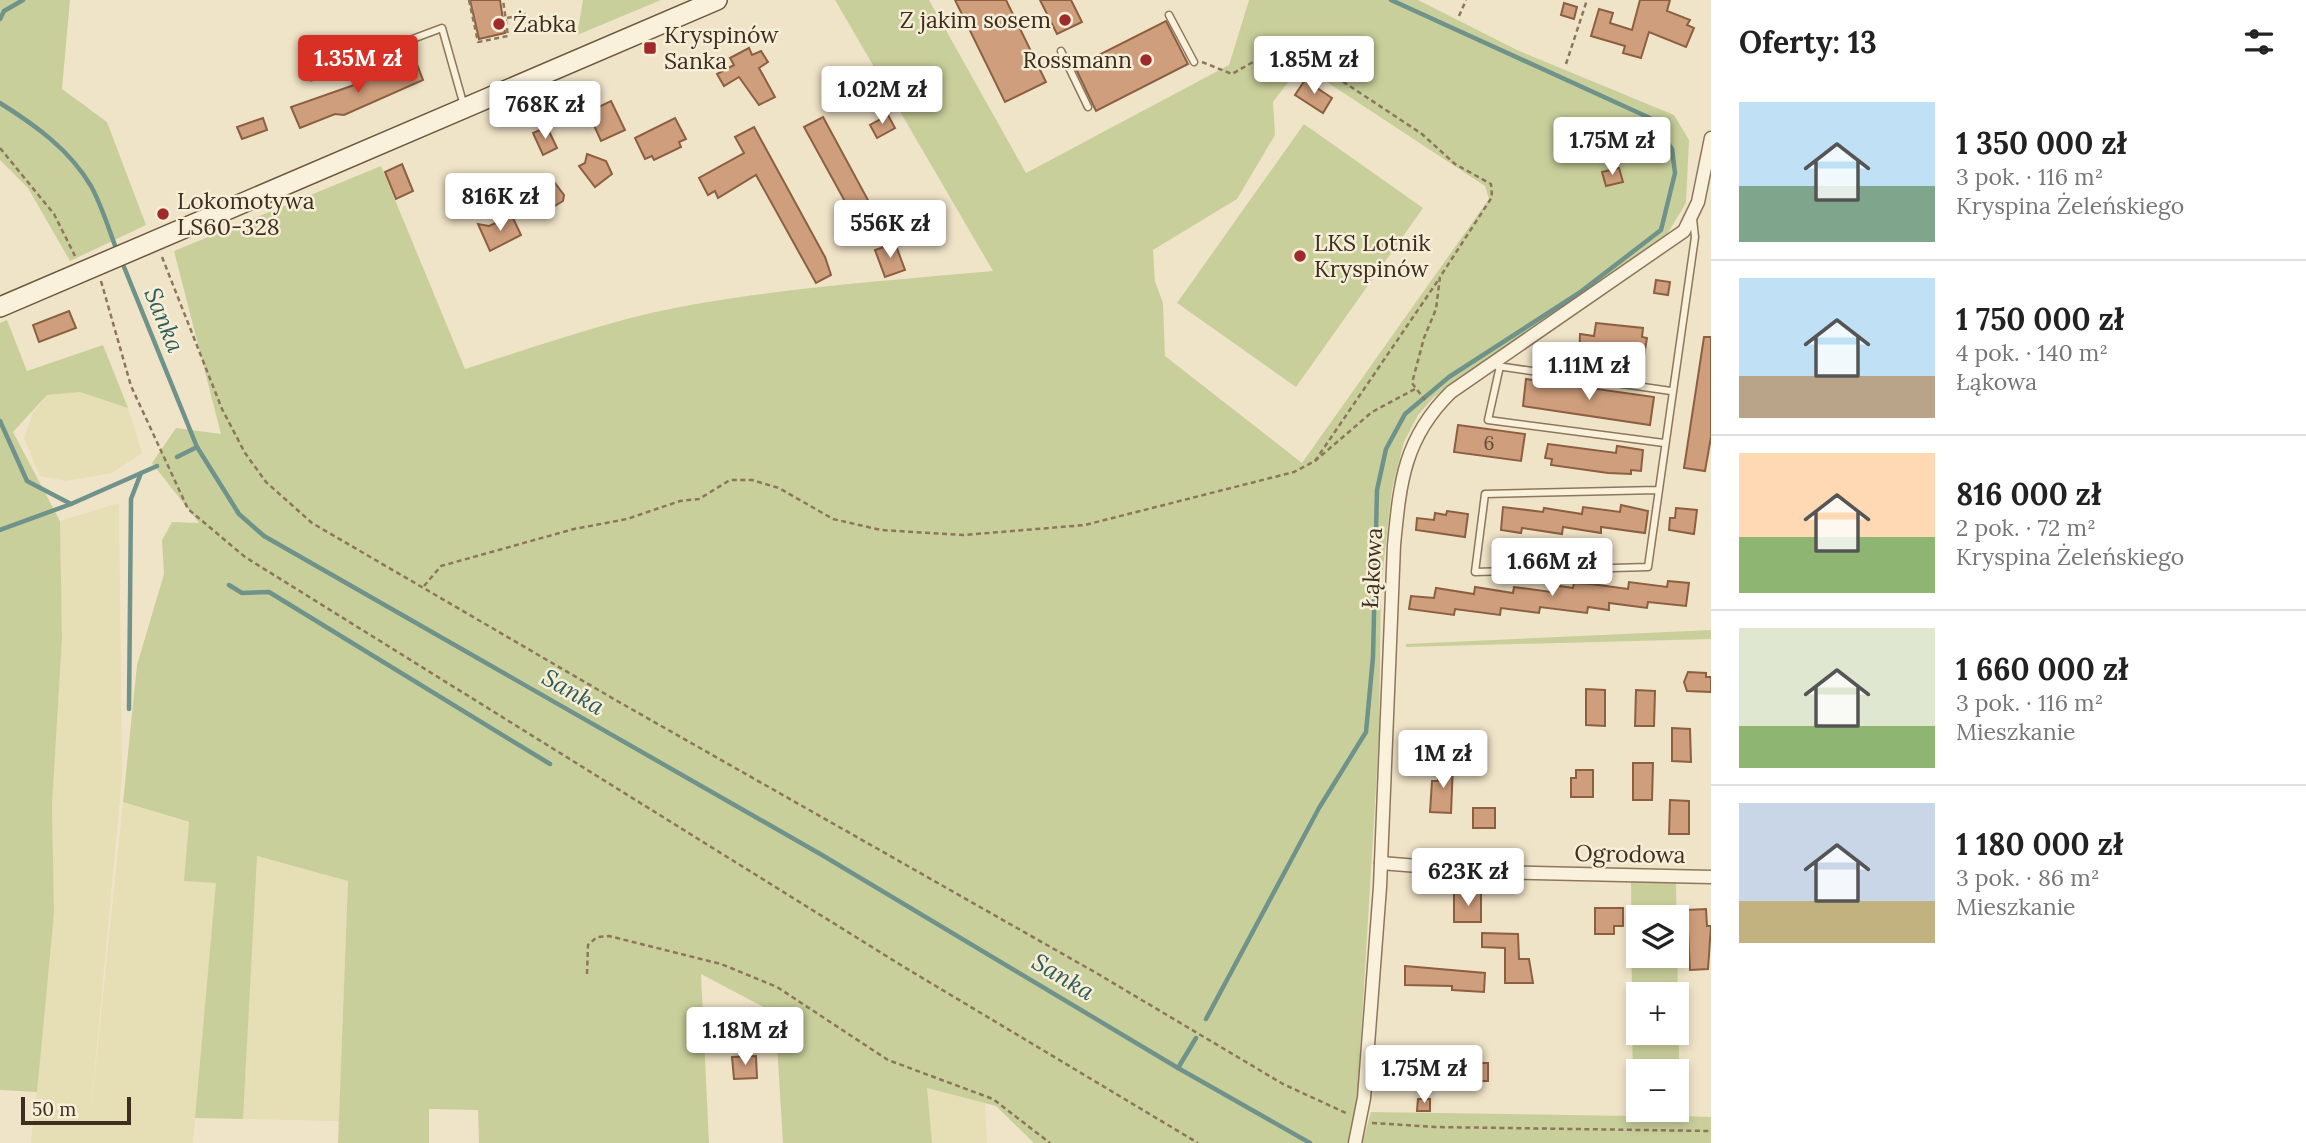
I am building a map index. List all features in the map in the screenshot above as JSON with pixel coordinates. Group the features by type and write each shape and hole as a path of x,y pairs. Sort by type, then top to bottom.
{"main road":[{"path":"0,307 94,272 150,243 717,0"}],"street":[{"path":"1693,219 1711,138"},
{"name":"Łąkowa","path":"1355,1143 1361,1119 1381,863 1391,608 1399,490 1417,432 1430,412 1672,242 1693,219"},
{"name":"Ogrodowa","path":"1381,863 1491,872 1711,877"}],"lane":[{"path":"1169,15 1194,62"},
{"path":"312,77 442,28 465,108"},
{"path":"1061,51 1088,107"},
{"path":"1658,489 1485,494 1475,572 1648,567 1695,237 1693,219"},
{"path":"1664,443 1488,420 1494,365 1671,391"}],"path":[{"path":"469,0 478,42 508,36 503,0"},
{"path":"1459,16 1466,0"},
{"path":"1566,64 1587,0"},
{"path":"504,19 526,14"},
{"path":"1194,62 1206,62 1232,74 1260,58 1297,59 1330,72 1422,134 1455,164 1491,184 1492,197 1315,461"},
{"path":"0,148 54,214 94,272 131,386 188,509 245,557 904,967 1198,1143"},
{"path":"150,243 222,409 245,453 267,482 312,523 619,702 1098,974 1283,1084 1361,1119 1391,1125 1711,1130"},
{"path":"1427,402 1412,383 1436,309 1440,277"},
{"path":"424,586 441,566 574,529 627,519 680,501 699,499 730,480 751,480 779,488 833,519 881,530 964,535 1085,525 1294,472 1315,461 1372,412 1415,389"},
{"path":"587,974 588,946 597,937 609,936 722,964 776,987 888,1060 993,1099 1050,1143"}],"shaded area":[{"path":"80,392 128,408 142,453 112,473 66,481 40,476 24,438 33,413 47,395"},
{"path":"119,503 122,777 89,1130 123,802 189,823 184,881 217,882 193,1143 31,1143 54,914 52,805 62,639 60,521"},
{"path":"256,856 348,881 339,1121 243,1119"},
{"path":"926,1088 985,1103 987,1143 932,1143"}],"green space":[{"path":"0,0 70,0 62,89 107,122 146,225 70,261 28,188 0,160"},
{"path":"583,0 661,0 577,35"},
{"path":"835,0 929,0 1026,173 1229,65 1249,0 1418,0 1517,50 1674,115 1689,140 1686,203 1666,236 1434,397 1418,415 1404,442 1392,489 1381,587 1379,737 1357,1104 1349,1143 1034,1143 996,1106 927,1088 932,1143 783,1143 775,1013 701,974 709,1143 479,1143 478,1110 429,1109 429,1143 338,1143 348,881 257,856 243,1119 195,1118 216,883 184,881 189,822 123,802 137,665 164,574 162,540 172,522 199,523 152,463 176,428 221,434 174,251 381,166 465,369 609,324 696,304 807,288 993,271","holes":["1301,65 1485,186 1489,199 1302,463 1165,356 1163,303 1155,281 1153,250 1237,199 1275,135 1273,102"]},
{"name":"LKS Lotnik Kryspinów","path":"1304,124 1423,208 1296,387 1177,303"},
{"path":"7,320 27,371 103,345 128,408 80,392 47,395 13,432 60,521 62,639 52,805 54,914 37,1092 0,1090 0,323"},
{"path":"1711,630 1711,639 1406,647 1406,644"},
{"path":"1631,880 1676,880 1676,905 1631,905"},
{"path":"1632,968 1677,968 1678,982 1632,982"},
{"path":"1632,1045 1679,1045 1679,1059 1633,1059"},
{"path":"1371,1112 1626,1116 1626,1122 1689,1122 1689,1116 1711,1117 1711,1143 1362,1143"}],"building":[{"path":"470,0 500,0 505,33 479,39"},
{"path":"955,0 1006,0 1046,82 1005,102"},
{"path":"1040,0 1071,0 1082,22 1057,34"},
{"path":"1640,0 1670,0 1667,11 1690,20 1687,25 1694,28 1686,47 1649,32 1641,58 1623,53 1625,46 1591,36 1599,9 1613,13 1610,23 1632,30"},
{"path":"1564,3 1577,7 1574,19 1561,15"},
{"path":"1166,21 1188,64 1096,111 1075,67"},
{"path":"749,48 752,55 761,51 768,62 759,68 775,97 759,105 739,77 724,86 717,74 734,65 730,58"},
{"path":"415,59 423,80 344,115 335,114 300,128 291,107 357,84"},
{"path":"1305,80 1332,98 1323,113 1295,95"},
{"path":"611,101 625,130 601,141 588,112"},
{"path":"888,115 895,128 877,138 870,125"},
{"path":"823,117 882,226 864,236 804,127"},
{"path":"263,118 267,130 242,139 237,127"},
{"path":"675,118 686,139 679,142 681,147 654,160 652,156 645,159 635,138"},
{"path":"547,127 557,148 543,155 533,133"},
{"path":"754,127 825,257 831,275 816,283 756,175 718,198 715,191 708,195 699,178 744,153 735,137"},
{"path":"587,154 606,161 612,174 595,187 579,166 585,163"},
{"path":"402,164 413,191 396,199 385,172"},
{"path":"1619,168 1623,182 1606,186 1602,172"},
{"path":"552,179 564,195 563,201 540,215 526,191"},
{"path":"512,216 521,235 490,251 478,224 489,226"},
{"path":"895,243 905,270 885,277 875,250"},
{"path":"1656,280 1670,282 1668,295 1654,293"},
{"path":"69,311 76,328 39,342 33,325"},
{"path":"1596,323 1643,328 1642,337 1647,338 1644,356 1607,351 1605,367 1579,364 1580,334 1594,336"},
{"path":"1704,337 1711,337 1711,437 1705,471 1684,468"},
{"path":"1526,379 1654,397 1650,425 1523,406"},
{"path":"1458,425 1525,434 1521,461 1454,452"},
{"path":"1548,444 1616,453 1617,446 1643,450 1641,471 1631,470 1631,474 1608,473 1551,465 1552,459 1545,458"},
{"path":"1621,505 1648,511 1645,533 1601,527 1601,533 1563,527 1562,534 1522,528 1521,533 1501,530 1503,507 1543,512 1544,508 1582,514 1583,507 1620,512"},
{"path":"1676,508 1697,510 1694,534 1669,530 1670,518 1675,518"},
{"path":"1447,511 1468,514 1465,537 1416,530 1417,518 1434,520 1435,513 1446,515"},
{"path":"1668,581 1689,583 1686,606 1648,602 1647,608 1609,603 1609,610 1588,607 1587,613 1540,607 1539,613 1501,608 1500,615 1455,609 1454,615 1409,609 1411,596 1434,598 1436,588 1474,594 1475,587 1513,593 1514,587 1551,592 1552,585 1573,588 1574,583 1628,589 1629,582 1667,587"},
{"path":"1688,672 1706,673 1706,677 1711,677 1711,692 1687,691 1684,682"},
{"path":"1586,689 1605,690 1605,726 1586,725"},
{"path":"1636,690 1655,691 1654,726 1635,726"},
{"path":"1672,728 1690,729 1691,762 1672,761"},
{"path":"1439,763 1453,764 1451,813 1430,812 1432,781 1438,781"},
{"path":"1633,763 1653,763 1652,800 1633,800"},
{"path":"1576,770 1593,770 1593,797 1571,797 1571,778 1576,778"},
{"path":"1670,800 1689,801 1689,834 1669,834"},
{"path":"1473,808 1495,808 1495,828 1473,828"},
{"path":"1454,893 1481,893 1481,922 1454,922"},
{"path":"1595,908 1623,908 1623,926 1614,926 1614,934 1595,934"},
{"path":"1706,909 1707,926 1711,926 1708,969 1690,970 1689,910"},
{"path":"1482,933 1518,934 1519,959 1529,959 1533,983 1505,983 1505,948 1482,947"},
{"path":"1405,966 1485,973 1484,992 1452,990 1452,986 1405,985"},
{"path":"756,1056 757,1078 734,1079 732,1057"},
{"path":"1474,1063 1488,1063 1488,1081 1474,1081"},
{"path":"1418,1099 1430,1099 1430,1111 1417,1111"}],"waterway":[{"path":"0,19 4,11 23,0"},
{"path":"1206,1019 1319,808 1366,732 1373,657 1377,490 1386,449 1405,414 1449,377 1579,293 1661,230 1675,173 1672,149 1650,118 1391,0"},
{"name":"Sanka","path":"0,103 62,149 82,173 99,202 117,251"},
{"name":"Sanka","path":"122,262 197,447 239,514 264,536 822,855 1178,1068 1310,1143"},
{"path":"0,421 27,481 71,504 157,466"},
{"path":"177,457 197,447"},
{"path":"129,709 131,499 141,473"},
{"path":"0,530 71,504"},
{"path":"229,585 242,593 269,592 550,764"},
{"path":"1178,1068 1196,1038"}],"place":[{"name":"Z jakim sosem","path":"1065,20"},
{"name":"Żabka","path":"499,24"},
{"name":"Kryspinów Sanka","path":"650,48"},
{"name":"Rossmann","path":"1146,60"},
{"name":"Lokomotywa LS60-328","path":"163,214"},
{"name":"LKS Lotnik Kryspinów","path":"1300,256"}]}
